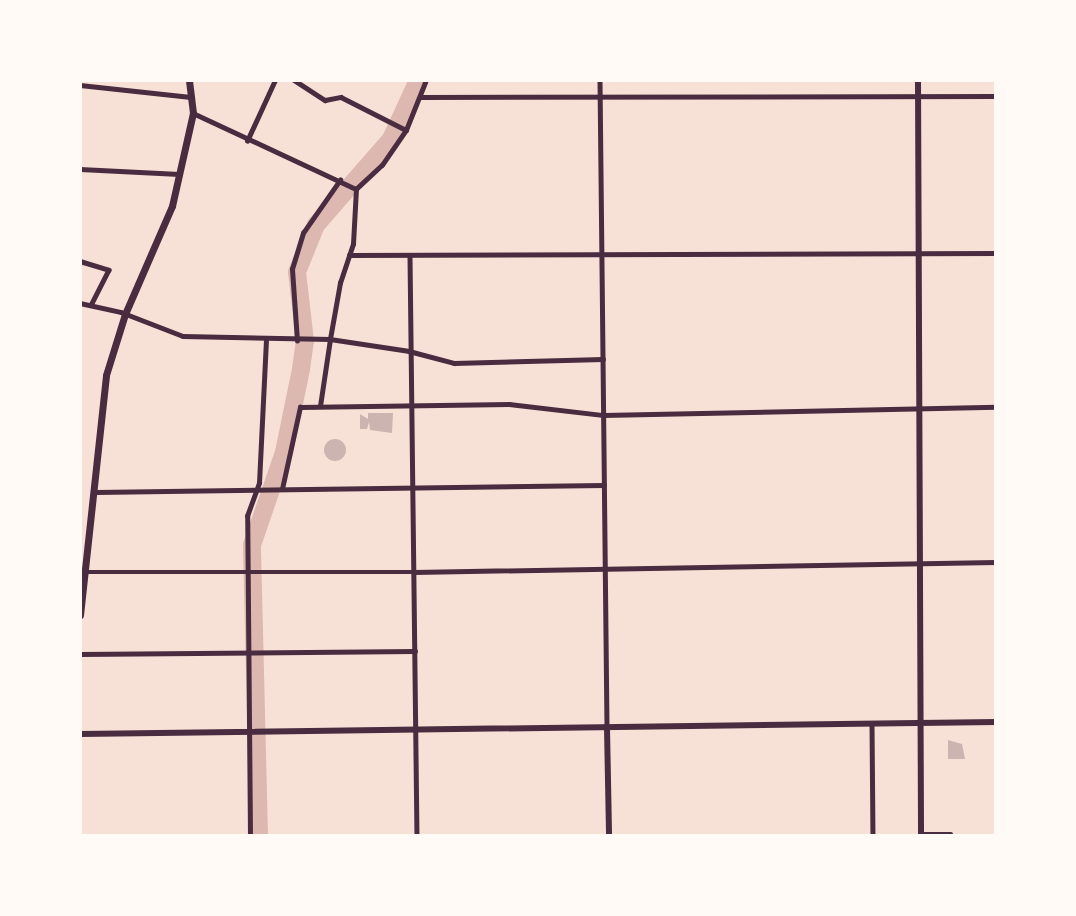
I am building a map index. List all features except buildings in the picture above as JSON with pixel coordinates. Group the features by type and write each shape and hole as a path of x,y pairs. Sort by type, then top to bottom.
{"main road":[{"path":"80,615 96,492 106,374 125,314 172,206 193,113 189,80"}],"street":[{"path":"247,141 275,80"},
{"path":"294,80 325,100 341,97 406,130"},
{"path":"320,406 330,339 349,256 356,189 382,165 406,130 426,80"},
{"path":"600,80 609,835"},
{"path":"918,80 921,835 951,834"},
{"path":"80,85 191,97"},
{"path":"421,97 996,96"},
{"path":"193,113 247,141 356,189"},
{"path":"80,169 179,174"},
{"path":"298,341 292,269 303,233 340,180"},
{"path":"349,256 996,253"},
{"path":"410,256 417,835"},
{"path":"80,261 109,270 91,305"},
{"path":"80,303 125,314 183,336 266,341 330,339 411,351 454,363 603,359"},
{"path":"250,835 247,516 256,491 266,341"},
{"path":"282,489 300,407 509,404 603,415 996,407"},
{"path":"96,492 604,485"},
{"path":"86,572 246,574 996,562"},
{"path":"80,654 415,651"},
{"path":"80,734 996,722"},
{"path":"872,724 873,835"}],"waterway":[{"path":"259,836 252,545 284,452 301,369 305,341 297,272 316,225 391,139 418,80"}]}
